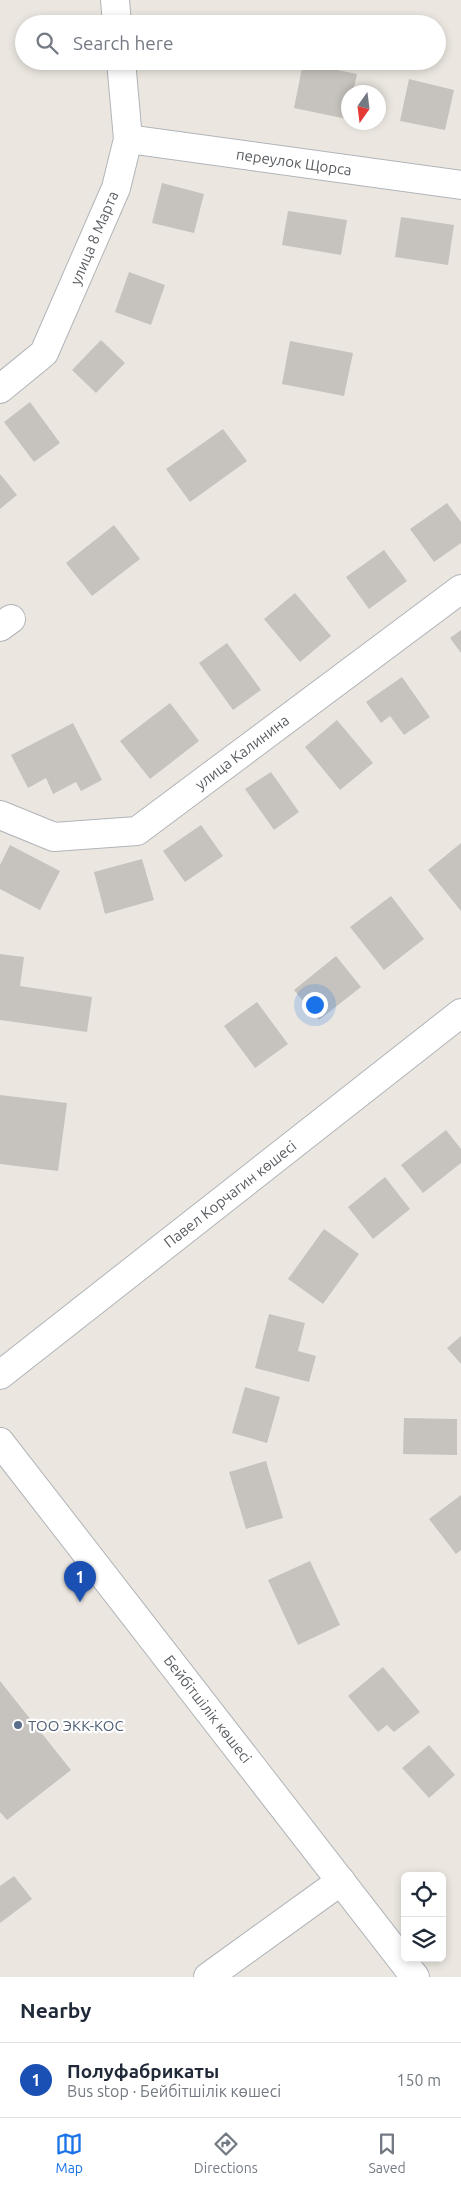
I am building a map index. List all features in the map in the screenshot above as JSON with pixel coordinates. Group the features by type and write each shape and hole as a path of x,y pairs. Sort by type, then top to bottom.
{"street":[{"path":"115,0 116,15"},
{"name":"улица 8 Марта","path":"0,388 44,353 116,188 128,139 122,70"},
{"name":"переулок Щорса","path":"128,139 461,185"},
{"name":"улица Калинина","path":"0,815 54,837 137,831 461,589"},
{"name":"Павел Корчагин көшесі","path":"0,1375 461,1013"},
{"name":"Бейбітшілік көшесі","path":"0,1442 415,1977"},
{"path":"208,1977 341,1881"}],"building":[{"path":"302,70 337,70 357,74 355,85 341,85 341,118 294,108"},
{"path":"409,79 454,90 445,130 400,121"},
{"path":"162,183 204,194 194,233 152,223"},
{"path":"288,211 347,220 341,255 282,245"},
{"path":"401,217 454,225 448,265 395,257"},
{"path":"129,272 165,285 151,325 115,312"},
{"path":"101,340 125,363 96,393 72,370"},
{"path":"290,341 353,353 344,396 282,384"},
{"path":"30,402 60,443 34,462 4,422"},
{"path":"223,429 247,461 190,502 166,469"},
{"path":"0,474 17,495 0,509"},
{"path":"447,503 461,522 461,543 434,562 410,529"},
{"path":"114,525 140,559 92,596 66,563"},
{"path":"384,550 407,581 369,609 346,577"},
{"path":"295,593 331,636 300,662 264,619"},
{"path":"461,630 461,653 450,638"},
{"path":"227,643 261,690 233,710 199,663"},
{"path":"402,677 430,717 404,735 390,716 381,723 366,702"},
{"path":"170,703 199,741 150,779 120,741"},
{"path":"337,720 373,763 340,790 305,747"},
{"path":"73,723 102,780 81,791 76,782 53,794 46,778 28,788 11,755"},
{"path":"271,772 299,812 274,830 245,789"},
{"path":"201,825 223,856 185,882 163,851"},
{"path":"461,843 461,911 428,870"},
{"path":"10,845 60,871 40,910 0,889 0,865"},
{"path":"142,859 154,900 105,914 94,872"},
{"path":"391,896 424,939 384,970 350,927"},
{"path":"0,954 24,957 20,986 92,997 87,1032 0,1020"},
{"path":"336,956 361,987 319,1020 294,990"},
{"path":"257,1002 288,1044 255,1068 224,1026"},
{"path":"0,1095 67,1103 58,1171 0,1164"},
{"path":"446,1130 461,1149 461,1163 423,1193 401,1165"},
{"path":"385,1177 410,1209 373,1239 348,1207"},
{"path":"324,1229 359,1254 323,1304 288,1279"},
{"path":"269,1314 305,1323 298,1351 316,1356 309,1382 255,1368"},
{"path":"461,1336 461,1364 447,1348"},
{"path":"245,1387 280,1397 267,1443 232,1433"},
{"path":"404,1418 457,1419 457,1455 403,1454"},
{"path":"266,1461 283,1518 246,1529 229,1472"},
{"path":"461,1495 461,1550 456,1554 429,1519"},
{"path":"310,1561 340,1625 298,1645 268,1580"},
{"path":"383,1667 420,1712 394,1732 387,1725 378,1732 348,1696"},
{"name":"ТОО ЭКК-КОС","path":"0,1681 71,1770 7,1820 0,1812"},
{"path":"429,1745 455,1775 429,1798 402,1768"},
{"path":"14,1876 32,1899 0,1923 0,1886"}],"place":[{"name":"Полуфабрикаты","path":"80,1602"},
{"name":"ТОО ЭКК-КОС","path":"18,1725"}]}
